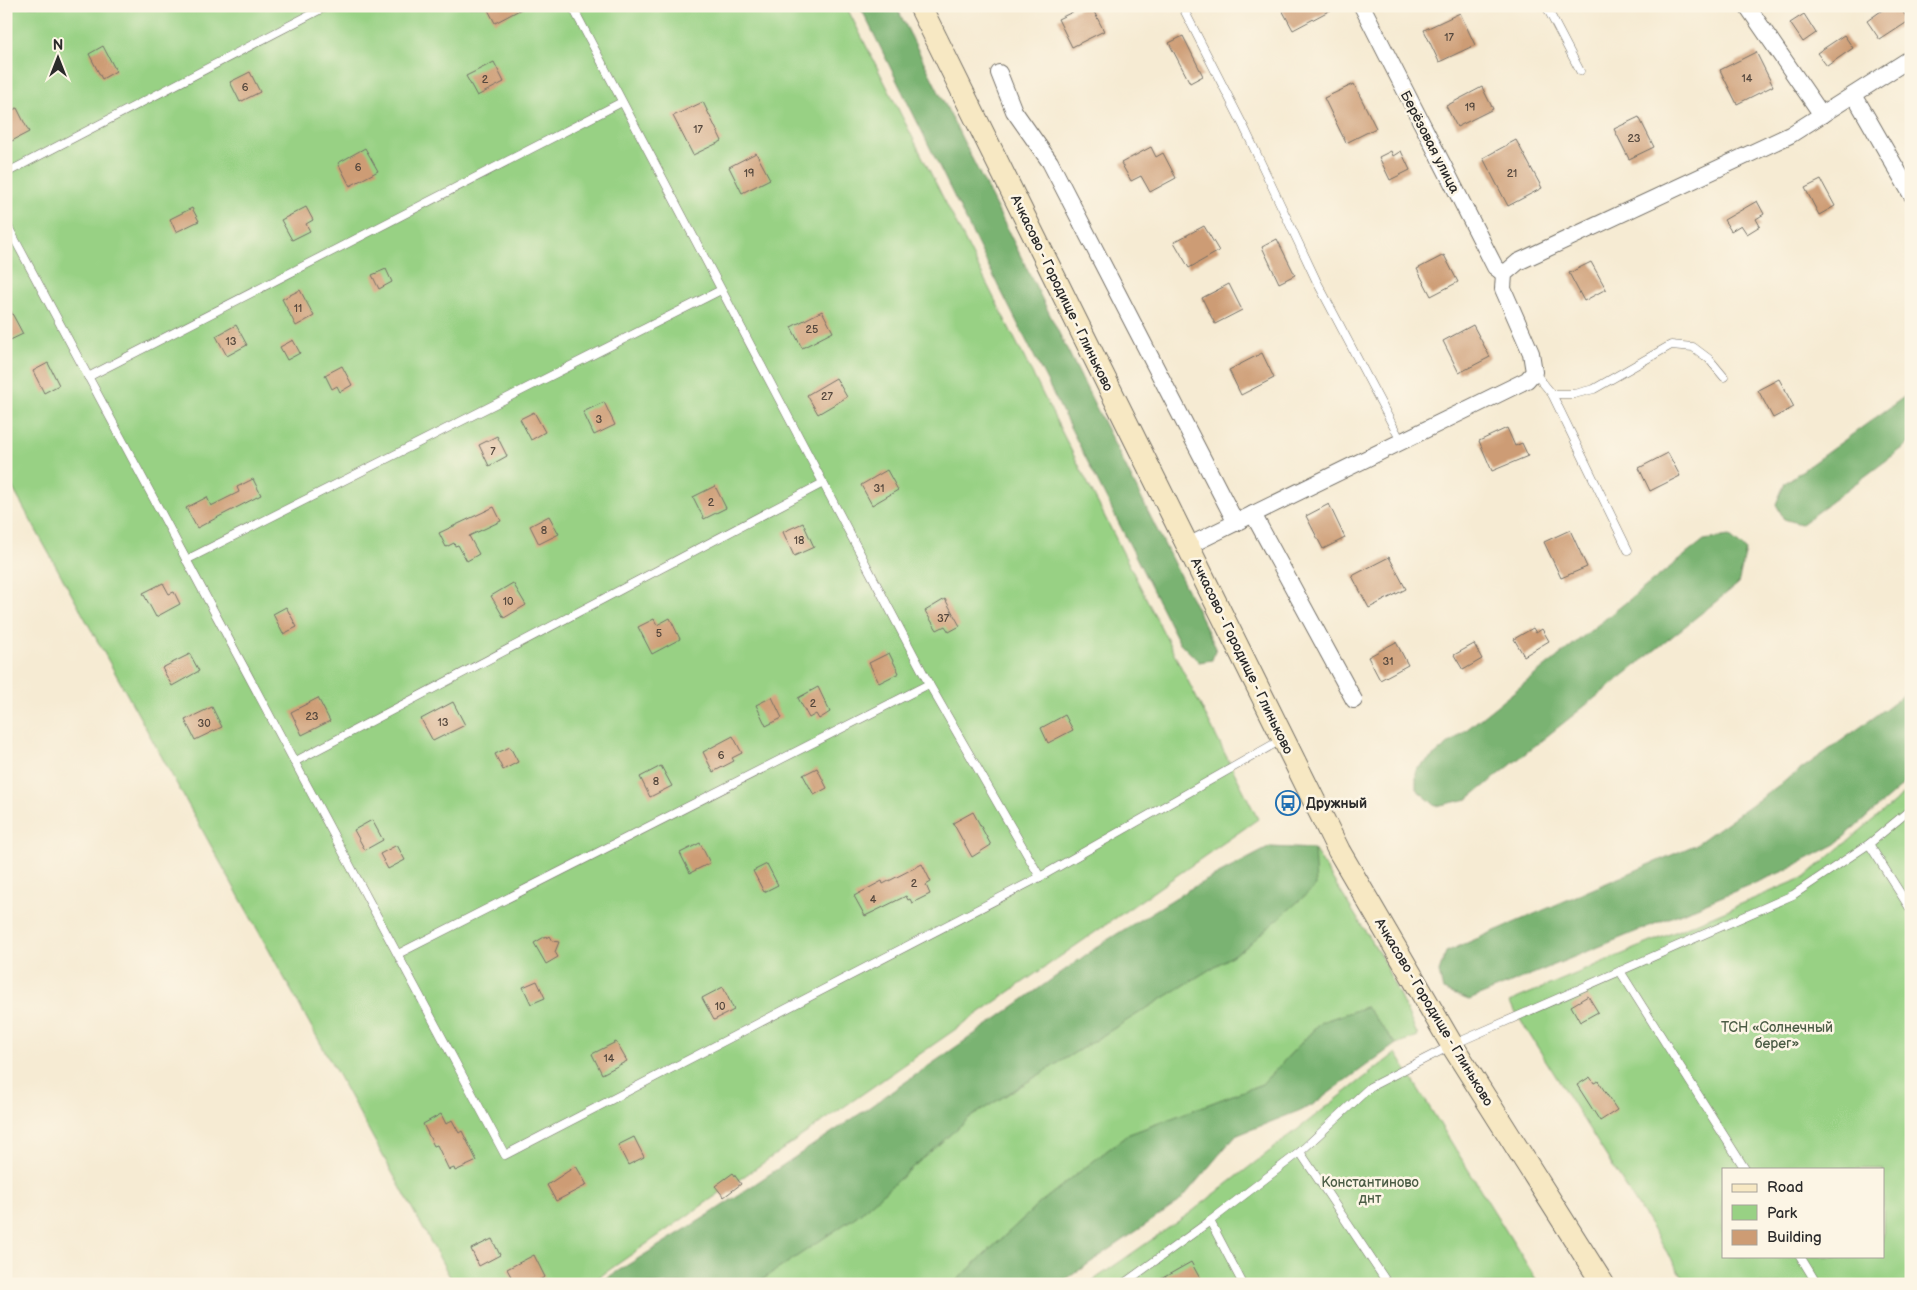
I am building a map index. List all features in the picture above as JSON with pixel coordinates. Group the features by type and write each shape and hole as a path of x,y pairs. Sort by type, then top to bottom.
{"street":[{"name":"Ачкасово - Городище - Глиньково","path":"920,6 1339,851 1452,1045 1602,1284"},
{"name":"Берёзовая улица","path":"1362,6 1495,268 1504,274"},
{"path":"1747,6 1822,115"},
{"path":"1188,546 1527,380 1534,372 1531,353 1503,288 1504,274 1518,262 1790,135 1911,58"},
{"path":"999,73 1014,111 1050,162 1236,523"},
{"path":"1854,95 1911,194"},
{"path":"1253,514 1354,700"}],"lane":[{"path":"6,173 327,6"},
{"path":"572,6 930,684 1040,877"},
{"path":"1182,6 1244,127 1316,280 1401,441"},
{"path":"1546,6 1580,71"},
{"path":"88,377 622,102"},
{"path":"6,224 505,1155 1040,877 1283,739"},
{"path":"186,560 721,290"},
{"path":"1552,394 1574,394 1594,389 1671,345 1694,347 1709,358 1724,377"},
{"path":"1534,372 1552,394 1628,550"},
{"path":"294,762 823,483"},
{"path":"398,954 930,684"},
{"path":"1123,1284 1210,1221 1300,1152 1370,1087 1452,1045 1792,895 1869,844 1911,809"},
{"path":"1869,844 1911,910"},
{"path":"1620,971 1744,1168"},
{"path":"1300,1152 1388,1284"},
{"path":"1210,1221 1243,1284"},
{"path":"1801,1258 1817,1284"}],"green space":[{"path":"6,6 846,6 1258,819 589,1284 454,1284 6,476"},
{"path":"860,6 896,6 1216,648 1212,660 1199,662 1179,642 989,267"},
{"path":"1911,392 1911,442 1801,524 1784,519 1776,504 1785,483"},
{"path":"1729,536 1746,550 1738,584 1468,799 1436,806 1416,789 1416,770 1704,540"},
{"path":"1911,689 1911,778 1836,844 1784,871 1469,1000 1443,990 1439,972 1446,952 1695,845"},
{"name":"ТСН «Солнечный берег»","path":"1911,788 1911,1284 1687,1284 1509,1002 1805,877"},
{"path":"1270,847 1314,849 1316,886 1246,947 969,1118 858,1215 756,1284 597,1284 710,1214 861,1113 1104,942 1188,890"},
{"path":"1314,849 1382,958 1418,1036 1396,1044 1366,1007 1321,1022 1262,1084 1127,1135 1041,1202 953,1284 756,1284 858,1215 969,1118 1246,947 1315,886"},
{"path":"1366,1007 1396,1044 1311,1106 1235,1136 1179,1202 1059,1284 953,1284 1041,1202 1127,1135 1262,1084 1321,1022"},
{"name":"Константиново днт","path":"1396,1053 1539,1284 1088,1284 1190,1213"}],"building":[{"path":"486,6 527,6 495,23"},
{"path":"1085,6 1091,6 1104,31 1072,47 1058,19"},
{"path":"1280,6 1338,6 1293,30"},
{"path":"1888,6 1899,6 1909,21 1880,40 1867,21"},
{"path":"1460,13 1475,45 1439,62 1424,30"},
{"path":"1804,14 1816,33 1803,42 1790,23"},
{"path":"1844,35 1853,48 1827,66 1817,53"},
{"path":"1183,36 1203,76 1190,83 1169,43"},
{"path":"103,46 116,71 102,79 89,54"},
{"path":"1756,52 1773,86 1737,104 1720,70"},
{"path":"494,62 504,82 477,96 466,76"},
{"path":"250,72 260,92 240,102 230,82"},
{"path":"1354,84 1376,128 1346,143 1324,98"},
{"path":"1482,87 1493,109 1457,127 1446,106"},
{"path":"703,102 722,141 693,155 673,116"},
{"path":"17,108 29,132 6,144 6,113"},
{"path":"1639,117 1654,147 1629,159 1614,129"},
{"path":"1516,140 1542,188 1508,206 1483,158"},
{"path":"1151,147 1156,157 1163,153 1176,178 1150,192 1141,176 1131,181 1121,163"},
{"path":"365,148 378,171 350,186 338,163"},
{"path":"1391,151 1393,156 1401,151 1410,170 1390,180 1379,157"},
{"path":"756,153 770,179 742,193 729,167"},
{"path":"1821,180 1835,206 1819,215 1805,188"},
{"path":"1757,201 1764,214 1756,219 1760,226 1747,234 1741,225 1731,231 1724,220"},
{"path":"306,207 313,220 306,224 310,231 292,240 281,220"},
{"path":"192,208 199,221 176,232 170,219"},
{"path":"1204,226 1219,251 1189,268 1174,242"},
{"path":"1277,239 1295,275 1279,283 1262,247"},
{"path":"1444,255 1458,282 1431,296 1417,269"},
{"path":"1591,262 1606,289 1584,301 1569,273"},
{"path":"386,269 392,282 379,289 372,275"},
{"path":"1229,284 1242,310 1215,324 1202,298"},
{"path":"300,290 314,316 296,326 282,299"},
{"path":"6,302 23,334 6,342"},
{"path":"822,311 833,332 802,348 791,327"},
{"path":"236,325 247,345 227,356 216,336"},
{"path":"1473,325 1490,357 1459,373 1443,341"},
{"path":"293,340 300,353 287,360 280,347"},
{"path":"1262,353 1274,378 1241,395 1229,370"},
{"path":"48,363 59,385 44,393 33,371"},
{"path":"342,366 352,385 340,392 337,386 332,389 325,375"},
{"path":"836,378 847,397 818,414 807,395"},
{"path":"1779,379 1794,407 1773,418 1758,390"},
{"path":"604,402 615,425 594,435 583,412"},
{"path":"534,412 545,432 531,440 520,419"},
{"path":"1507,428 1515,446 1522,443 1528,456 1492,471 1479,441"},
{"path":"497,436 507,456 489,466 479,445"},
{"path":"1668,453 1680,476 1650,491 1639,468"},
{"path":"887,470 898,490 872,505 861,485"},
{"path":"253,479 261,495 197,528 186,508 207,497 211,506 239,492 237,487"},
{"path":"715,486 726,508 704,519 693,497"},
{"path":"1329,504 1345,538 1323,549 1306,516"},
{"path":"494,507 501,521 469,536 479,554 467,561 458,545 455,546 454,543 446,547 439,533"},
{"path":"549,516 559,534 539,544 530,526"},
{"path":"803,523 814,547 794,556 783,532"},
{"path":"1570,530 1587,567 1561,578 1544,542"},
{"path":"1389,557 1406,589 1369,608 1352,576"},
{"path":"163,583 169,594 174,592 180,604 156,617 143,593"},
{"path":"513,583 526,605 504,618 491,596"},
{"path":"945,599 960,626 949,632 945,626 937,630 925,611"},
{"path":"286,607 297,627 283,634 273,614"},
{"path":"670,618 680,639 652,654 638,627 654,619 657,625"},
{"path":"1533,628 1536,633 1542,629 1549,641 1524,656 1514,639"},
{"path":"1396,642 1408,665 1380,680 1368,657"},
{"path":"1474,644 1482,659 1463,670 1454,655"},
{"path":"889,653 899,673 879,683 869,663"},
{"path":"190,654 199,671 172,686 162,668"},
{"path":"818,687 830,712 819,719 816,714 809,718 798,698"},
{"path":"772,697 782,718 766,726 756,705"},
{"path":"318,698 330,721 302,735 291,712"},
{"path":"453,702 465,725 433,741 421,719"},
{"path":"212,707 222,727 195,740 185,720"},
{"path":"1065,715 1073,730 1048,743 1041,728"},
{"path":"733,736 742,753 732,758 734,761 713,772 703,752"},
{"path":"510,747 518,762 503,770 495,754"},
{"path":"661,766 672,786 650,797 640,777"},
{"path":"817,768 827,788 814,795 803,775"},
{"path":"973,812 991,845 972,857 953,823"},
{"path":"372,820 383,840 365,850 354,830"},
{"path":"700,843 710,863 690,873 680,853"},
{"path":"397,845 405,860 388,869 380,854"},
{"path":"767,864 778,885 764,892 753,871"},
{"path":"922,864 931,882 926,885 930,894 912,903 906,896 865,916 854,896 882,881 883,884"},
{"path":"546,936 547,938 550,936 553,941 559,942 555,952 558,957 546,964 534,943"},
{"path":"537,981 545,998 531,1004 523,987"},
{"path":"723,987 734,1010 714,1020 702,998"},
{"path":"1588,996 1598,1012 1580,1022 1571,1006"},
{"path":"616,1042 627,1061 602,1074 592,1054"},
{"path":"1590,1077 1594,1083 1598,1081 1617,1110 1600,1121 1577,1085"},
{"path":"441,1114 446,1124 452,1120 459,1133 462,1131 477,1161 455,1171 454,1168 449,1170 437,1145 434,1146 423,1124"},
{"path":"634,1137 644,1157 628,1165 618,1145"},
{"path":"576,1166 587,1185 556,1201 547,1185"},
{"path":"733,1173 741,1184 724,1197 715,1186"},
{"path":"492,1239 500,1255 479,1266 471,1249"},
{"path":"534,1255 545,1277 532,1284 515,1284 507,1269"},
{"path":"1191,1262 1203,1284 1152,1284"}],"place":[{"name":"Дружный","path":"1288,803"}]}
